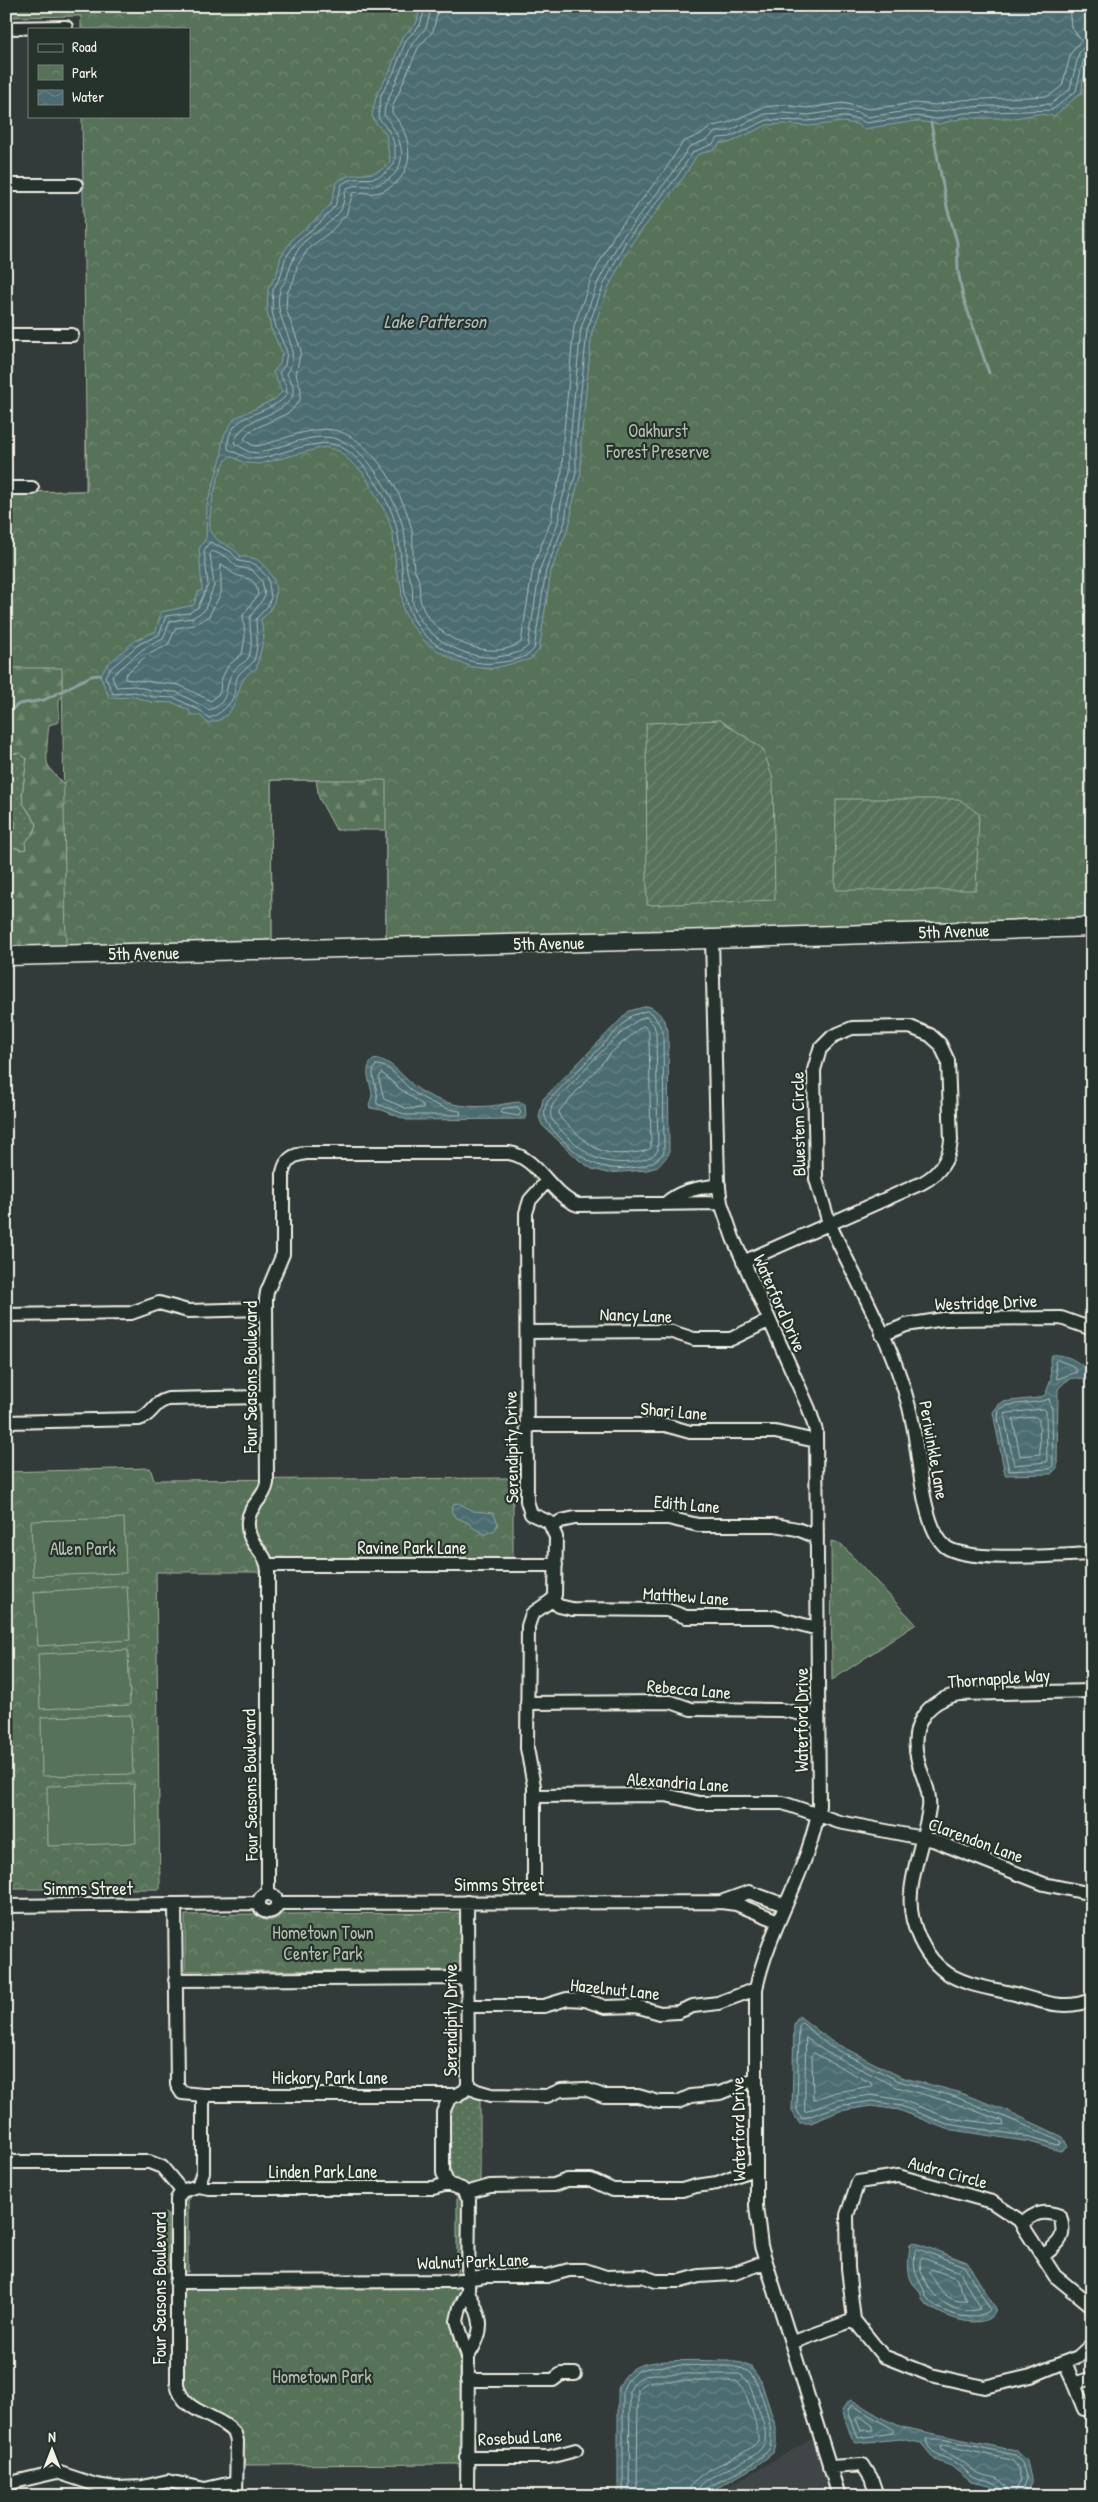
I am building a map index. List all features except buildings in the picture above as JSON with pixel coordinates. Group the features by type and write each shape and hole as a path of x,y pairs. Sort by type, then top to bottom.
{"street":[{"path":"6,28 66,27"},
{"path":"6,185 76,185"},
{"path":"6,335 72,335"},
{"path":"6,488 32,488"},
{"name":"5th Avenue","path":"6,956 712,940 1092,927"},
{"name":"Waterford Drive","path":"712,940 718,1185 721,1204 743,1262 809,1409 816,1430 818,1815 785,1905 764,1954 756,1989 756,2168 758,2224 765,2262 839,2496"},
{"name":"Bluestem Circle","path":"910,1027 924,1031 940,1044 949,1067 951,1141 946,1159 928,1179 829,1222 818,1190 815,1172 814,1070 818,1054 828,1040 845,1029 910,1027"},
{"name":"Four Seasons Boulevard","path":"268,1900 268,1564 251,1541 248,1526 250,1511 266,1490 267,1483 267,1292 283,1254 283,1172 287,1160 293,1156 306,1153 509,1153 521,1156 567,1201 578,1205 721,1204"},
{"name":"Serendipity Drive","path":"547,1181 530,1200 526,1213 528,1509 536,1517 549,1522 553,1526"},
{"path":"664,1204 682,1192 718,1185"},
{"path":"743,1262 829,1222"},
{"name":"Periwinkle Lane","path":"829,1222 907,1393 928,1516 938,1539 947,1548 973,1556 1092,1554"},
{"path":"6,1315 131,1313 159,1303 188,1311 266,1309"},
{"name":"Westridge Drive","path":"882,1335 906,1325 944,1320 1060,1318 1092,1329"},
{"name":"Nancy Lane","path":"527,1332 669,1331 694,1339 731,1338 768,1321"},
{"path":"6,1422 139,1419 150,1414 156,1404 168,1399 267,1397"},
{"name":"Shari Lane","path":"527,1425 664,1425 690,1432 775,1432 816,1441"},
{"name":"Edith Lane","path":"553,1526 561,1521 575,1518 668,1518 698,1525 786,1526 817,1537"},
{"path":"534,1901 534,1796 527,1748 529,1619 536,1609 552,1600 556,1587 556,1537 553,1526"},
{"name":"Ravine Park Lane","path":"268,1564 556,1564"},
{"name":"Matthew Lane","path":"552,1600 559,1606 572,1610 666,1610 686,1617 774,1617 818,1629"},
{"name":"Thornapple Way","path":"1092,1691 959,1694 940,1700 930,1706 923,1714 916,1735 918,1760 930,1799 924,1838 913,1878 910,1904 920,1940 937,1964 950,1975 964,1981 1051,2005 1068,2006 1092,1999"},
{"name":"Rebecca Lane","path":"527,1703 671,1702 691,1709 782,1710 818,1717"},
{"name":"Alexandria Lane","path":"534,1796 666,1795 699,1803 783,1803 818,1815"},
{"name":"Clarendon Lane","path":"818,1815 847,1824 942,1843 1044,1884 1092,1894"},
{"name":"Simms Street","path":"722,1902 749,1892 785,1905"},
{"name":"Simms Street","path":"6,1906 175,1906 268,1900 722,1902 736,1904 778,1921"},
{"name":"Serendipity Drive","path":"448,2184 443,2174 443,2112 449,2099 458,2095 468,2086 467,1902"},
{"path":"175,1906 177,2085 182,2092 203,2095 203,2172 198,2186"},
{"path":"175,1980 467,1978"},
{"name":"Hazelnut Lane","path":"468,2006 544,2006 567,2000 584,2000 605,2007 636,2006 660,2013 678,2012 692,2006 718,2003 756,1989"},
{"path":"468,2086 477,2092 491,2095 547,2096 561,2090 585,2089 604,2096 638,2096 659,2102 678,2102 699,2094 720,2093 755,2079"},
{"name":"Hickory Park Lane","path":"203,2095 458,2095"},
{"path":"6,2162 149,2162 162,2167 182,2191"},
{"path":"466,2193 490,2186 554,2185 568,2180 591,2180 612,2190 682,2190 717,2183 756,2168"},
{"name":"Audra Circle","path":"854,2320 848,2268 847,2216 858,2182 898,2176 992,2202 1022,2224 1055,2276 1092,2306"},
{"path":"448,2184 466,2193 469,2199 468,2292 460,2307 457,2322 468,2356 467,2496"},
{"name":"Linden Park Lane","path":"198,2186 209,2188 433,2188 448,2184"},
{"name":"Four Seasons Boulevard","path":"198,2186 182,2191 177,2199 176,2384 179,2394 185,2403 235,2434 237,2440 236,2496"},
{"path":"1022,2224 1032,2215 1046,2211 1060,2216 1064,2229 1058,2244 1043,2256"},
{"name":"Walnut Park Lane","path":"176,2282 453,2281 469,2278 546,2276 569,2270 585,2270 606,2277 642,2276 656,2282 681,2282 699,2276 732,2274 765,2262"},
{"path":"468,2292 478,2311 481,2324 478,2340 468,2356"},
{"path":"791,2343 854,2320 883,2356 931,2375 984,2387 1031,2376 1078,2357 1092,2344"},
{"path":"1065,2362 1084,2409"},
{"path":"467,2380 553,2380 561,2374 575,2374"},
{"path":"1074,2384 1092,2378"},
{"name":"Rosebud Lane","path":"466,2457 549,2457 576,2450"},
{"path":"829,2467 864,2465 877,2496"},
{"path":"6,2484 57,2472 96,2485 116,2488 143,2487 168,2481 205,2489 236,2482"}],"shaded area":[{"path":"817,2436 835,2496 711,2496"}],"green space":[{"name":"Oakhurst Forest Preserve","path":"6,6 1092,6 1092,921 386,943 386,780 271,780 272,945 66,949 62,668 6,668 6,492 87,491 82,118 190,118 190,28 81,28 81,16 6,17"},
{"path":"96,414 67,691 59,700 59,722 49,725 47,762 50,768 70,790 390,668 386,943 386,830 336,830 319,798 316,780 271,780 272,945 6,951 6,849 13,847 21,850 26,849 25,843 35,831 37,824 23,803 22,795 27,759 20,753 6,754 6,492 86,491 86,421"},
{"path":"720,720 763,749 773,779 775,900 647,905 646,723"},
{"path":"20,753 27,759 22,795 23,803 37,825 26,849 21,850 13,847 6,849 6,838 13,834 16,823 6,811 6,754"},
{"path":"836,799 959,799 979,814 976,890 835,890"},
{"path":"6,811 16,822 13,834 6,838"},
{"name":"Allen Park","path":"150,1468 154,1480 513,1478 513,1559 262,1559 261,1572 156,1572 160,1889 6,1889 6,1472"},
{"path":"124,1518 126,1573 33,1576 31,1521"},
{"path":"831,1541 841,1544 916,1624 832,1680"},
{"path":"127,1586 130,1640 38,1646 34,1592"},
{"path":"128,1650 130,1705 40,1709 38,1654"},
{"path":"131,1715 133,1774 42,1776 41,1717"},
{"path":"134,1784 136,1843 48,1846 47,1786"},
{"name":"Hometown Town Center Park","path":"462,1913 462,1970 185,1971 185,1915 257,1914 269,1921 281,1914"},
{"path":"473,2096 480,2097 480,2184 464,2185 451,2176 450,2113 455,2102"},
{"path":"199,2192 192,2194 188,2199 188,2272 181,2272 181,2205 184,2195"},
{"path":"457,2193 463,2204 462,2270 457,2276"},
{"path":"164,2213 168,2215 168,2259 171,2272 164,2272"},
{"name":"Hometown Park","path":"455,2286 463,2290 452,2318 453,2334 460,2358 461,2464 244,2465 239,2438 233,2428 217,2414 185,2396 182,2385 184,2385 184,2312 182,2290 184,2287"}],"water":[{"name":"Lake Patterson","path":"421,6 1088,6 1092,50 1083,81 1082,92 1054,116 1038,114 1015,118 964,118 939,124 916,121 863,129 857,124 843,122 809,126 767,125 729,143 720,143 717,148 697,155 683,178 631,244 609,286 592,332 581,442 581,473 572,506 570,523 551,571 539,650 531,659 490,669 473,667 455,661 427,644 409,622 403,609 401,585 396,571 393,534 387,515 363,473 339,451 325,447 259,464 245,463 230,456 221,469 217,480 210,516 211,533 241,557 257,559 271,574 276,595 271,608 261,620 264,638 256,669 248,674 243,681 228,714 220,720 208,723 199,715 191,715 189,710 174,703 151,702 134,697 109,698 100,675 108,664 136,640 156,631 161,612 194,605 198,592 202,590 199,549 206,538 207,505 222,455 222,442 225,433 235,418 275,399 282,392 273,372 280,364 282,352 271,329 267,311 268,289 277,273 281,256 293,238 318,218 331,204 337,181 351,175 377,172 390,162 386,134 374,121 372,115 377,93 390,71 402,37 416,24"},
{"path":"648,1006 656,1010 661,1016 668,1030 669,1154 658,1167 647,1170 608,1173 592,1169 579,1160 542,1125 539,1117 543,1099 629,1011"},
{"path":"378,1059 394,1067 418,1089 435,1098 453,1104 471,1106 491,1106 521,1102 525,1104 526,1119 407,1120 382,1110 370,1108 372,1092 368,1078 368,1068 373,1060"},
{"path":"1052,1355 1064,1356 1076,1361 1086,1369 1091,1379 1086,1381 1078,1378 1070,1379 1058,1390 1057,1468 1051,1474 1005,1475 993,1412 1001,1402 1038,1398 1045,1395 1051,1380 1050,1358"},
{"path":"459,1503 473,1511 493,1513 498,1523 495,1530 485,1534 472,1527 469,1523 457,1518 451,1511 454,1504"},
{"path":"799,2016 831,2041 901,2077 958,2092 1008,2111 1063,2137 1068,2147 1060,2151 1030,2142 946,2129 899,2110 871,2106 840,2111 811,2123 799,2123 792,2111 794,2024"},
{"path":"913,2242 967,2262 996,2309 991,2317 983,2321 962,2320 940,2313 924,2302 909,2273 910,2244"},
{"path":"682,2360 729,2361 751,2367 761,2381 776,2428 776,2445 773,2453 756,2466 703,2496 618,2496 618,2389 626,2375 631,2370 646,2363"},
{"path":"852,2400 884,2419 902,2427 1017,2451 1027,2461 1032,2483 1024,2496 1001,2496 990,2486 971,2482 951,2466 935,2460 921,2443 901,2439 856,2443 852,2439 842,2410 847,2402"}],"waterway":[{"path":"931,123 947,207 957,242 958,270 963,297 989,373"},
{"path":"6,713 19,704 44,700 91,676 100,675"}]}
